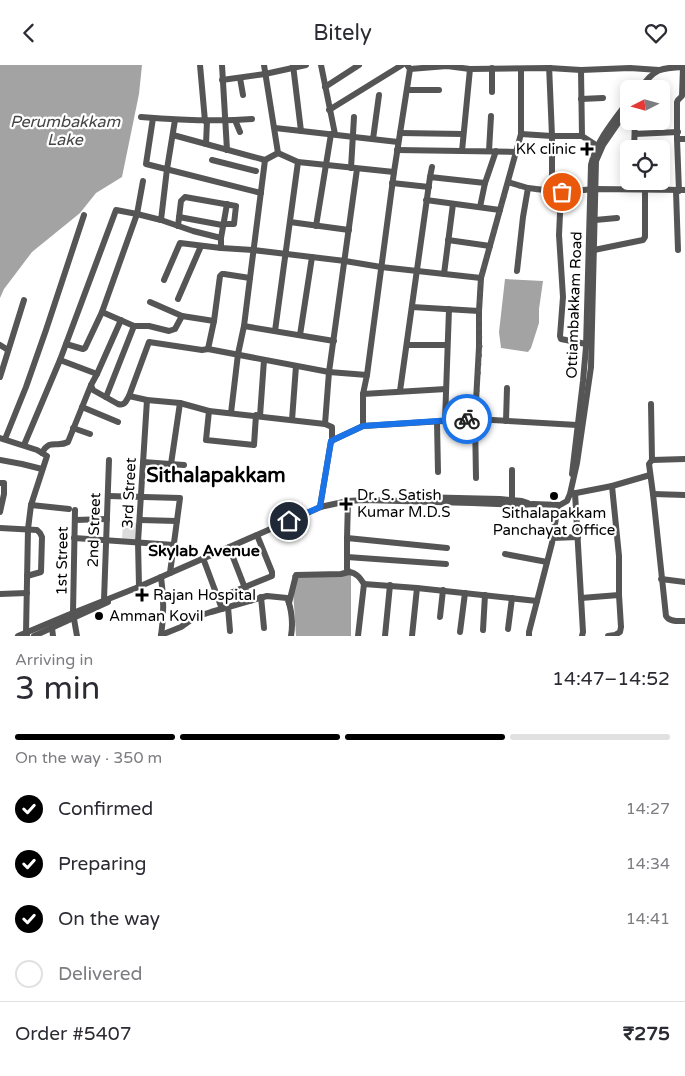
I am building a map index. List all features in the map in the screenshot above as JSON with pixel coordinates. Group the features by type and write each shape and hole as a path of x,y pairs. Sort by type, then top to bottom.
{"street":[{"path":"200,65 206,121 206,144"},
{"path":"222,65 227,150"},
{"path":"264,65 278,153"},
{"path":"222,80 265,74 293,66 306,65"},
{"path":"316,225 333,134 321,65"},
{"path":"324,87 359,65"},
{"path":"329,110 402,65"},
{"path":"363,426 363,394 409,67 448,65 470,69 521,69 549,66 581,69 630,67 659,69 684,67 682,96 678,99 677,103 680,191 678,250"},
{"path":"293,66 301,131"},
{"path":"549,66 552,191"},
{"path":"492,68 492,92"},
{"path":"462,151 470,69"},
{"path":"476,478 475,419 480,347 479,311 481,278 521,134 521,69"},
{"path":"581,69 582,137"},
{"path":"647,80 659,69"},
{"path":"240,78 243,95"},
{"path":"407,89 439,91"},
{"path":"373,139 379,95"},
{"path":"581,99 603,98"},
{"name":"Ottiambakkam Road","path":"572,486 578,463 591,367 595,220 591,165 620,111"},
{"path":"480,207 492,151 492,116"},
{"path":"141,117 206,121 252,119"},
{"path":"325,424 349,230 354,168 352,136 354,117"},
{"path":"153,118 146,165 261,193"},
{"path":"161,220 175,120"},
{"path":"235,120 240,132"},
{"path":"275,128 398,142"},
{"path":"635,130 635,140"},
{"path":"400,133 463,134"},
{"path":"521,134 582,137 599,147"},
{"path":"635,134 677,136 685,139"},
{"path":"172,135 265,160 278,153"},
{"path":"397,150 517,151"},
{"path":"278,153 298,162 394,173"},
{"path":"212,160 255,170 255,157"},
{"path":"231,413 265,160"},
{"path":"275,331 298,162"},
{"path":"400,391 432,167"},
{"path":"430,177 485,183"},
{"path":"66,344 83,349 86,348 102,312 137,214 143,181"},
{"path":"508,182 528,189 562,192 620,189"},
{"path":"392,183 429,187"},
{"path":"517,271 528,189"},
{"name":"Ottiambakkam Road","path":"582,636 578,537 572,486 572,462 578,425 586,344 592,189"},
{"path":"594,250 643,240 645,237 645,190 680,191"},
{"path":"562,192 559,235 563,297 560,336 561,339 586,344"},
{"path":"178,226 181,201 185,197 236,206 234,223 222,225 180,217"},
{"path":"426,200 500,211"},
{"path":"220,248 222,225 227,204"},
{"path":"444,274 453,204"},
{"path":"24,445 60,360 114,211 161,220 221,238"},
{"path":"26,634 28,529 31,505 47,455 2,438 29,379 84,215"},
{"path":"595,220 617,218"},
{"path":"290,222 349,230"},
{"path":"448,240 490,246"},
{"path":"164,280 180,243 481,278"},
{"path":"178,299 202,246"},
{"path":"300,335 312,257"},
{"path":"208,349 220,276 224,274 250,278"},
{"path":"0,377 24,300"},
{"path":"150,302 182,316 214,321"},
{"path":"412,307 479,311"},
{"path":"438,472 441,421 446,389 449,309"},
{"path":"102,312 134,326 149,326 169,331 175,329 182,316"},
{"path":"42,453 47,445 68,442 91,385 121,320"},
{"path":"106,397 134,326"},
{"path":"244,326 334,341"},
{"path":"91,385 93,389 106,397 121,405 124,404 129,396 149,342 208,349 330,372 367,375"},
{"path":"0,345 8,350"},
{"path":"407,345 448,345"},
{"path":"60,360 97,375"},
{"path":"209,411 206,440 254,445 264,360"},
{"path":"292,420 296,366"},
{"path":"506,421 507,388"},
{"path":"363,394 446,389"},
{"path":"129,396 147,400 180,403 209,411 325,424 332,427 332,441 320,507"},
{"name":"3rd Street","path":"137,587 147,400"},
{"path":"170,464 180,403"},
{"path":"651,404 652,460 649,464 667,618 671,621 685,621"},
{"path":"82,407 118,423"},
{"path":"332,441 363,426 475,419 578,425"},
{"path":"74,428 90,434"},
{"path":"652,460 685,459"},
{"path":"0,460 42,469"},
{"name":"2nd Street","path":"104,600 109,460"},
{"path":"143,462 184,465"},
{"path":"512,469 512,501"},
{"path":"320,507 348,501 364,500 558,505 564,504 573,494 612,486 650,475"},
{"path":"0,483 4,483 4,494 0,512"},
{"path":"608,636 620,632 621,627 619,556 612,486"},
{"path":"653,494 685,495"},
{"path":"108,496 180,498 170,573"},
{"path":"34,636 104,600 320,507 349,497 473,498 522,501 533,504"},
{"path":"348,501 347,569 349,572"},
{"name":"1st Street","path":"31,505 72,509 75,520 74,615 77,636"},
{"path":"530,636 529,632 547,562 558,505"},
{"path":"75,520 107,519"},
{"path":"140,520 177,521"},
{"path":"0,528 37,530 40,533 42,537 41,572 27,576"},
{"path":"218,598 272,576 257,535"},
{"path":"552,538 578,537"},
{"path":"74,538 174,545"},
{"path":"348,538 448,548"},
{"path":"229,547 250,601"},
{"path":"505,554 547,562"},
{"path":"347,557 446,563"},
{"path":"203,558 218,598 225,608 230,631"},
{"path":"291,636 289,603 296,575 349,572 354,573 360,578 364,585 358,636"},
{"path":"161,577 164,593 161,635 181,627 195,617 261,597 276,596 287,598 289,603"},
{"path":"661,579 685,582"},
{"path":"364,585 390,585 537,601"},
{"path":"385,636 390,585"},
{"path":"18,636 112,600 137,587"},
{"path":"412,636 417,588"},
{"path":"440,617 443,590"},
{"path":"0,594 27,593"},
{"path":"460,632 465,593"},
{"path":"483,630 485,595"},
{"path":"581,598 619,595"},
{"path":"261,597 264,628"},
{"path":"508,629 512,598"},
{"path":"52,628 53,636"}],"shaded area":[{"path":"123,522 138,523 137,542 122,540"}],"water":[{"name":"Perumbakkam Lake","path":"0,65 142,65 139,94 122,177 96,193 80,213 32,252 4,289 0,298"},
{"path":"505,279 543,281 539,323 528,352 501,348 499,332"},
{"path":"351,574 351,636 296,636 292,575"}],"way so far":[{"path":"467,419 475,419 480,347 479,311 481,278 508,182 528,189 562,192"}],"place":[{"name":"KK clinic","path":"587,149"},
{"name":"Sithalapakkam Panchayat Office","path":"554,496"},
{"name":"Dr. S. Satish Kumar M.D.S","path":"346,504"},
{"name":"Rajan Hospital","path":"142,595"},
{"name":"Amman Kovil","path":"99,616"}],"district":[{"name":"Sithalapakkam","path":"216,475"},
{"name":"Skylab Avenue","path":"204,550"}],"route":[{"path":"289,521 320,507 331,441 363,426 467,419"}]}
